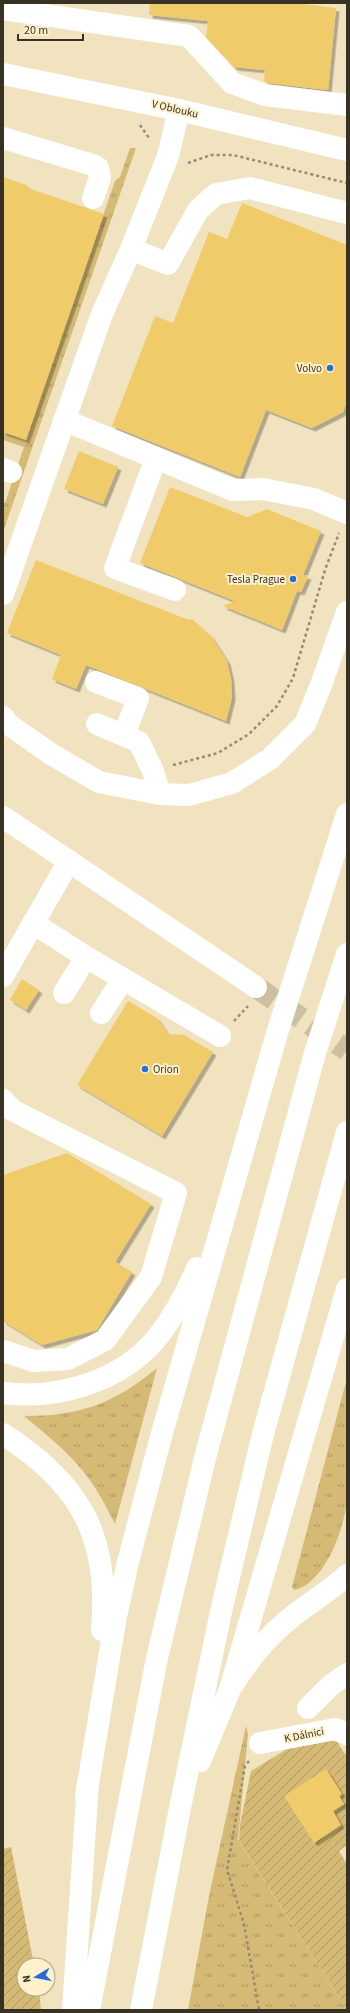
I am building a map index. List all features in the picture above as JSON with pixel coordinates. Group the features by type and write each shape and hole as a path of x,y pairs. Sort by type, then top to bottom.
{"main road":[{"path":"3,9 189,36 232,83 265,95 347,105"},
{"name":"V Oblouku","path":"3,74 179,110 347,150"},
{"path":"3,594 102,314 131,250 168,156 179,110"},
{"path":"3,138 93,166 100,173 100,178 93,198"},
{"path":"131,250 168,264 198,210 216,194 250,188 347,214"},
{"path":"64,420 233,490 263,489 314,499 344,521"},
{"path":"156,458 115,568 175,590"},
{"path":"3,717 8,724 51,754 98,782 160,794 189,795 232,783 270,759 305,724 321,685 347,612"},
{"path":"96,682 138,698 124,735"},
{"path":"97,724 139,742 153,771 160,794"},
{"path":"86,1796 109,1654 128,1562 179,1372 235,1174 278,1030 347,814"},
{"path":"3,817 69,861 254,995"},
{"path":"3,976 69,861"},
{"path":"33,923 86,957 220,1036"},
{"path":"89,2010 157,1658 206,1454 315,1053 347,954"},
{"path":"64,993 86,957"},
{"path":"101,1013 123,979"},
{"path":"3,1100 12,1110 176,1194 151,1277 105,1340 68,1359 34,1361 3,1351"},
{"path":"141,2010 180,1808 222,1607 258,1456 347,1132"},
{"path":"3,1393 38,1394 70,1390 103,1377 140,1355 159,1335 186,1293 235,1174"},
{"path":"180,1808 230,1689 347,1289"},
{"path":"3,1434 38,1458 68,1489 86,1516 101,1561 104,1606 86,1796 73,2010"},
{"path":"230,1689 246,1664 266,1640 288,1620 347,1575"},
{"path":"308,1708 332,1685 347,1674"},
{"name":"K Dálnici","path":"260,1743 335,1729 347,1734"}],"path":[{"path":"153,771 218,753 249,734 277,706 293,678 325,570 344,521"},
{"path":"237,1018 254,995"},
{"path":"259,2010 244,1924 228,1870 245,1766 260,1743"}],"green space":[{"path":"130,148 136,148 3,532 3,503 5,503 24,447 3,440 3,432 26,439 115,181 120,177"},
{"path":"157,1368 115,1524 96,1490 83,1471 47,1435 24,1416 63,1414 95,1406 126,1391"},
{"path":"347,1378 347,1494 342,1524 338,1539 324,1566 305,1586 294,1590 292,1587"},
{"path":"246,1726 248,1734 238,1840 347,2010 188,2010 209,1896"},
{"path":"336,1740 347,1757 347,1845 339,1851 347,1864 347,2010 239,1841 240,1825 251,1771 287,1749","holes":["342,1794 339,1796 344,1804 333,1811 284,1796"]},
{"path":"11,1847 32,1957 16,1957 16,1997 40,1997 41,2010 3,2010 3,1849"}],"building":[{"path":"150,3 296,3 336,8 328,90 268,83 264,81 265,70 234,67 206,37 208,21 149,15"},
{"path":"3,177 27,185 28,188 104,214 26,440 3,432"},
{"path":"242,203 347,245 347,401 343,412 312,428 266,410 240,477 112,426 155,316 173,323 209,232 227,239"},
{"path":"79,451 118,467 103,504 64,489"},
{"path":"170,487 247,517 267,509 321,531 303,575 308,576 301,592 297,591 282,630 223,606 235,601 140,563"},
{"path":"36,560 181,617 190,620 192,619 211,636 227,661 231,679 232,697 226,721 86,665 76,689 52,679 61,655 7,633"},
{"path":"22,979 39,990 26,1010 10,1000"},
{"name":"Orion","path":"128,1001 157,1018 168,1034 184,1035 213,1052 162,1136 77,1085"},
{"path":"67,1153 151,1204 115,1262 132,1272 97,1330 42,1345 3,1321 3,1175"},
{"path":"326,1769 342,1794 339,1796 344,1804 333,1811 341,1825 314,1843 284,1796"}],"tunnel":[{"path":"256,987 347,1050"}],"place":[{"name":"Volvo","path":"330,368"},
{"name":"Tesla Prague","path":"293,579"},
{"name":"Orion","path":"145,1069"}]}
